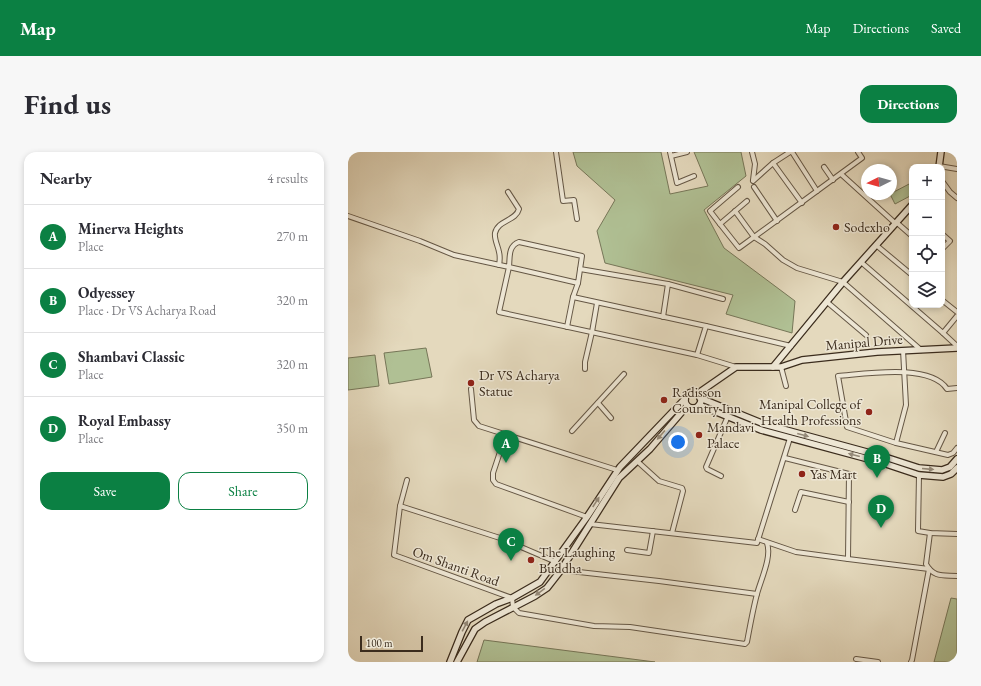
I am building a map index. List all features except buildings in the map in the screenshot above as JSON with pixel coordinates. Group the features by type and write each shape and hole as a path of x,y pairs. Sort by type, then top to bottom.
{"main road":[{"path":"939,164 941,152"},
{"path":"773,367 843,282 909,209"},
{"name":"Manipal Drive","path":"736,367 781,367 802,360 877,352 957,347"},
{"path":"699,406 699,396 713,383 736,367"},
{"path":"450,662 468,620 540,582 556,562 618,470 690,393 764,424 884,460 919,475 942,477 951,474 957,468"},
{"path":"685,399 687,406"},
{"path":"687,406 695,408 699,406 761,430 790,438 919,468 942,470 950,467 957,459"},
{"path":"458,662 475,629 484,622 535,596 547,588 561,570 619,478 650,449 687,406"}],"street":[{"path":"556,152 564,201 574,200 577,219"},
{"path":"686,152 671,154 677,183 694,176"},
{"path":"752,152 755,164 753,181 773,164 791,152 817,191"},
{"path":"738,187 710,211 738,248 862,158 858,152"},
{"path":"773,164 802,202"},
{"path":"824,167 833,180"},
{"path":"945,167 957,170"},
{"path":"841,174 909,234"},
{"path":"945,185 957,198"},
{"path":"754,187 777,221"},
{"path":"500,265 500,253 495,234 501,224 516,215 519,209 508,192"},
{"path":"720,224 747,201"},
{"path":"735,211 754,237 765,244 783,260 797,268 843,282 922,350"},
{"path":"348,216 420,241 454,255 578,283"},
{"path":"945,237 950,241 945,246"},
{"path":"568,326 573,297 578,283 582,256 519,242 514,244 511,248 509,267 500,312 697,355 736,367"},
{"path":"876,245 909,272"},
{"path":"861,262 943,333 957,347"},
{"path":"580,269 668,284 723,299"},
{"path":"663,317 668,284"},
{"path":"573,297 791,346"},
{"path":"826,302 866,335"},
{"path":"945,302 957,312"},
{"path":"585,369 585,362 597,303"},
{"path":"943,333 957,316"},
{"path":"697,355 706,326"},
{"path":"896,443 906,405 903,350"},
{"path":"781,367 786,386"},
{"path":"957,388 947,389 937,380 904,371 838,376 847,427 896,443 948,455 957,448"},
{"path":"572,431 624,374"},
{"path":"471,390 474,420 479,426 618,470"},
{"path":"598,403 611,418"},
{"path":"720,476 707,469 706,466 728,416"},
{"path":"936,452 945,433"},
{"path":"506,434 492,473 493,480 496,484 587,517"},
{"path":"590,524 757,542 785,458 790,438"},
{"path":"785,458 849,474 848,559"},
{"path":"637,461 659,481 682,488 683,491 672,533"},
{"path":"919,475 918,531 957,534"},
{"path":"407,480 400,506 500,538 556,562"},
{"path":"795,510 801,492 849,502"},
{"name":"Om Shanti Road","path":"400,506 394,555 512,598"},
{"path":"627,550 648,553 653,531"},
{"path":"930,533 926,564 929,569 932,573 937,575 957,576"},
{"path":"758,539 796,552 929,569"},
{"path":"512,598 513,607 519,613 594,626 630,627 743,644 747,642 757,594 766,563 769,548 767,543"},
{"path":"911,662 929,569"},
{"path":"561,570 757,594"},
{"path":"856,659 878,662"}],"green space":[{"path":"573,152 661,152 670,194 708,186 694,152 741,152 746,176 704,210 724,248 795,301 792,333 726,314 733,295 605,263 597,231 615,200 577,166"},
{"path":"909,184 909,197 895,204 893,200 897,200 897,190"},
{"path":"426,348 432,377 389,384 384,353"},
{"path":"375,355 379,386 348,390 348,358"},
{"path":"951,598 957,599 957,662 934,662"},
{"path":"484,640 655,662 477,662"}],"place":[{"name":"Sodexho","path":"836,227"},
{"name":"Dr VS Acharya Statue","path":"471,383"},
{"name":"Radisson Country Inn","path":"664,400"},
{"name":"Manipal College of Health Professions","path":"869,412"},
{"name":"Mandavi Palace","path":"699,435"},
{"name":"Minerva Heights","path":"506,463"},
{"name":"Yas Mart","path":"802,474"},
{"name":"Odyessey","path":"877,478"},
{"name":"Royal Embassy","path":"881,528"},
{"name":"The Laughing Buddha","path":"531,560"},
{"name":"Shambavi Classic","path":"511,561"}]}
